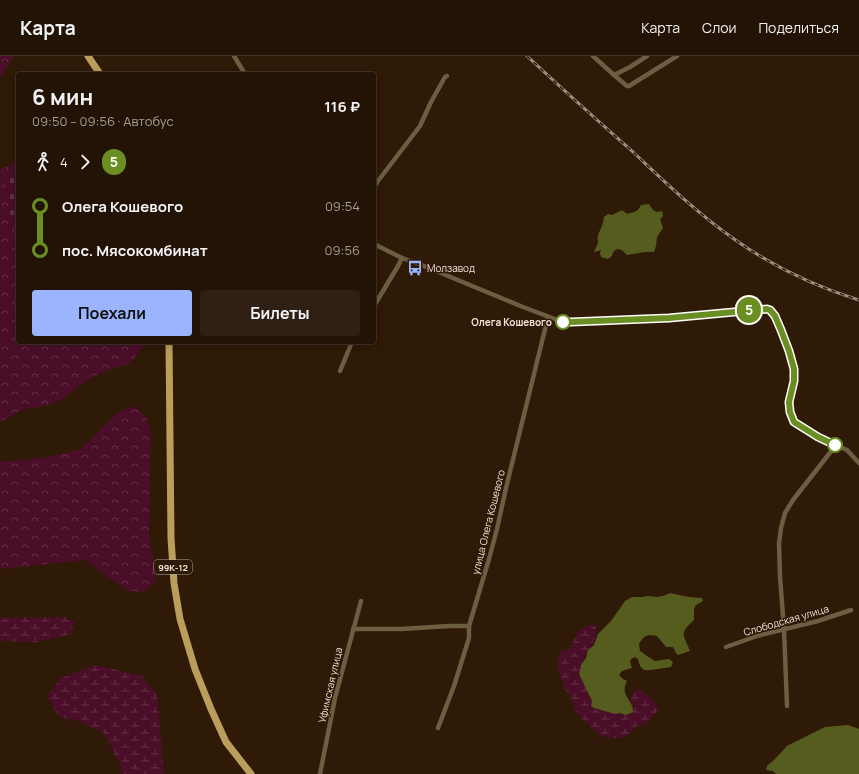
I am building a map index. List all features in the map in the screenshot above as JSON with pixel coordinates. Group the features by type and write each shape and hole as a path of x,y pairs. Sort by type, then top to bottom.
{"main road":[{"path":"88,56 99,72"},
{"name":"99К-12","path":"169,344 170,538 174,583 180,619 196,669 226,742 251,774"}],"street":[{"path":"234,56 244,72"},
{"path":"593,56 627,86 677,56"},
{"path":"614,75 647,56"},
{"path":"376,184 420,126 431,102 447,76"},
{"path":"376,245 402,258 523,308 560,321 571,322 669,318 767,309 770,310 775,316 781,330 794,369 794,381 789,402 790,412 794,422 818,437 847,450 859,463"},
{"path":"376,303 402,258"},
{"name":"улица Олега Кошевого","path":"438,728 454,686 469,638 469,626 497,528 548,317"},
{"path":"340,371 351,344"},
{"path":"788,706 780,576 779,542 781,528 785,513 793,500 836,445"},
{"name":"Уфимская улица","path":"320,774 335,698 361,601"},
{"name":"Слободская улица","path":"726,647 757,636 818,621 851,610"},
{"path":"353,629 401,629 469,626"}],"green space":[{"path":"0,56 14,56 0,78"},
{"path":"16,159 16,344 145,344 128,364 92,377 63,399 44,406 24,409 0,422 0,170 10,165"},
{"path":"16,169 16,244 5,183"},
{"path":"134,406 146,417 151,434 149,534 156,581 145,592 128,591 85,560 0,569 0,462 49,457 81,449 117,413"},
{"path":"65,617 75,622 71,634 37,642 0,641 0,618"},
{"path":"588,625 596,626 595,639 581,665 579,674 594,708 626,715 633,712 631,697 632,694 639,689 653,700 659,710 645,724 637,726 622,738 609,739 599,734 581,718 565,689 558,669 557,660 561,651 570,649 577,633"},
{"path":"95,665 142,676 157,694 164,774 121,774 121,766 104,734 82,722 59,717 47,696 61,678"}],"shaded area":[{"path":"649,204 653,210 657,212 662,211 663,216 660,219 663,228 657,237 654,252 627,255 622,250 617,249 608,259 601,257 601,250 594,252 598,243 598,236 604,217 608,214 612,215 622,210 627,214 632,213 641,205"},
{"path":"670,593 702,598 703,601 696,605 694,609 694,620 684,631 684,637 690,651 678,655 673,647 666,647 657,636 646,636 639,644 640,651 655,661 669,659 673,662 671,667 645,670 641,667 638,659 635,657 631,659 630,662 632,668 622,671 619,675 627,681 625,690 633,708 633,712 626,715 620,713 615,714 591,706 592,701 579,674 581,665 586,658 588,650 594,645 598,634 611,621 625,601 632,597 656,597"},
{"path":"848,725 859,729 859,774 776,774 773,771 766,770 767,766 787,746 825,727"}],"railway":[{"path":"527,56 682,197 748,249 810,282 859,300"}],"bus line":[{"name":"5","path":"563,322 669,318 767,309 770,310 775,316 781,330 794,369 794,381 789,402 790,412 794,422 818,437 835,445"}],"place":[{"name":"Молзавод","path":"415,268"},
{"name":"Олега Кошевого","path":"563,322"}]}
